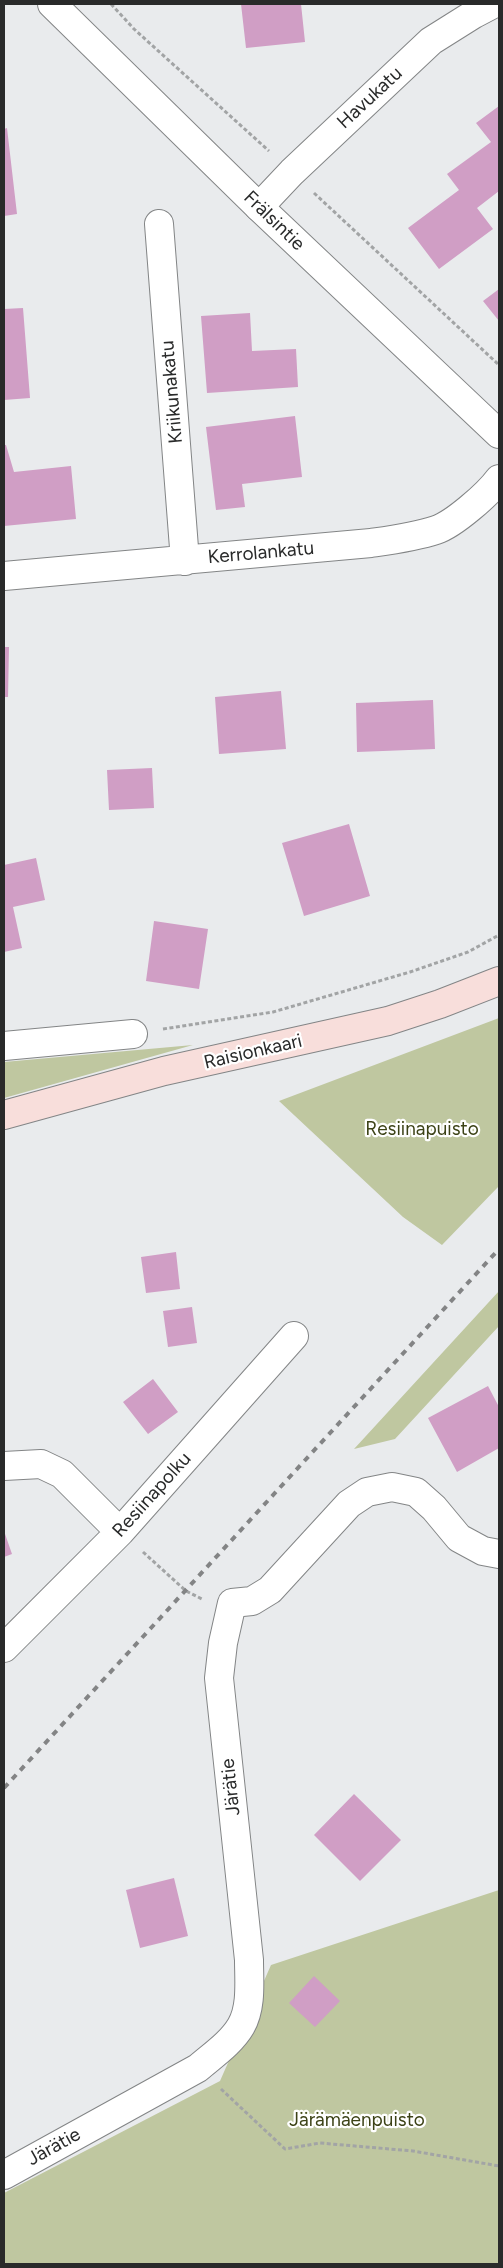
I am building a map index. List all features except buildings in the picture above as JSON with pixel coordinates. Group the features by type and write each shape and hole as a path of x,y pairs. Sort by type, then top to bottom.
{"main road":[{"name":"Raisionkaari","path":"4,1115 164,1071 388,1021 440,1004 499,981"}],"street":[{"name":"Frälsintie","path":"52,4 259,207 499,434"},
{"name":"Havukatu","path":"259,207 292,172 430,41 493,4"},
{"name":"Kriikunakatu","path":"158,224 185,560"},
{"name":"Kerrolankatu","path":"4,576 371,543 410,537 438,529 468,509 499,479"},
{"path":"4,1046 133,1034"},
{"name":"Resiinapolku","path":"4,1648 120,1532 294,1336"},
{"path":"4,1466 41,1464 62,1474 120,1532"},
{"path":"232,1603 252,1601 270,1590 349,1504 367,1492 384,1488 392,1487 416,1492 434,1508 459,1538 483,1551 499,1554"},
{"name":"Järätie","path":"4,2175 198,2068 225,2045 241,2026 248,2001 249,1960 219,1678 223,1643 232,1603"}],"path":[{"path":"110,4 134,29 292,172 499,365"},
{"path":"133,1034 273,1012 418,969 468,952 499,935"},
{"path":"120,1532 186,1591 214,1604 232,1603"},
{"path":"198,2068 285,2148 320,2143 413,2151 499,2166"}],"green space":[{"name":"Resiinapuisto","path":"499,1018 499,1186 442,1245 403,1217 279,1101"},
{"path":"193,1045 29,1091 4,1098 4,1062"},
{"path":"499,1291 499,1326 395,1439 354,1449"},
{"name":"Järämäenpuisto","path":"499,1890 499,2264 4,2264 4,2193 220,2081 271,1965"}],"railway":[{"path":"4,1788 499,1249"}]}
